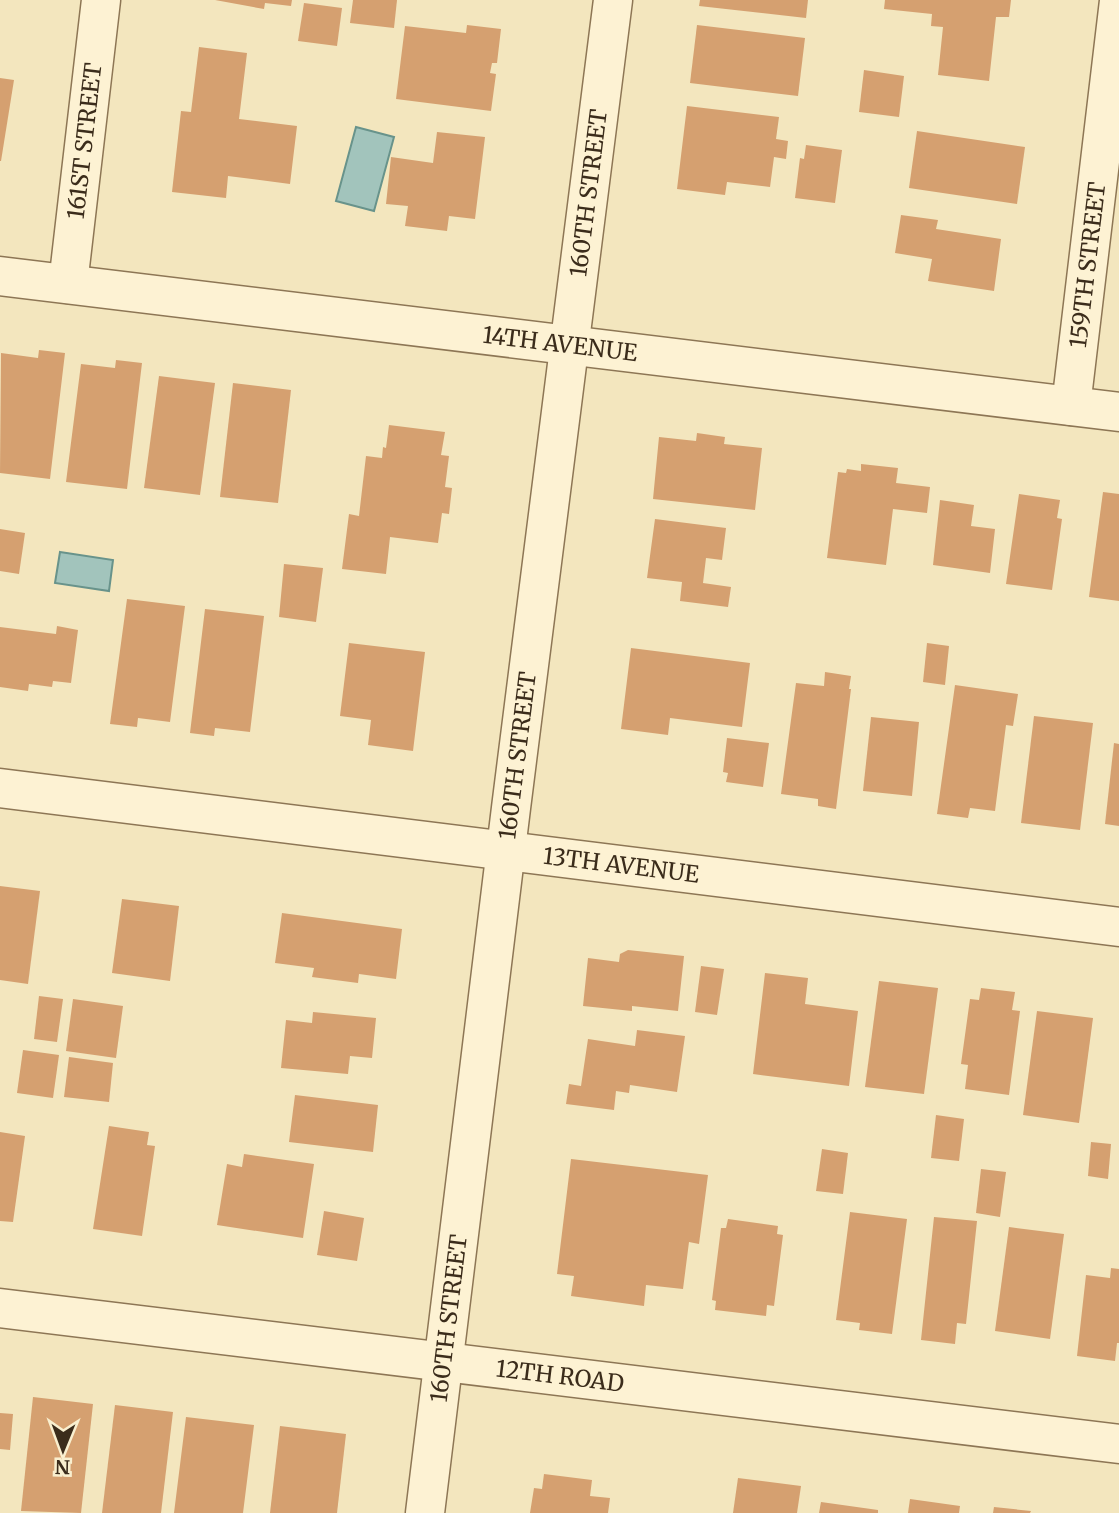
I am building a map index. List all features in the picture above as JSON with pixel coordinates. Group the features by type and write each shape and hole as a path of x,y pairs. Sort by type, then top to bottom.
{"street":[{"name":"161ST STREET","path":"68,284 101,0"},
{"name":"160TH STREET","path":"425,1513 613,0"},
{"name":"159TH STREET","path":"1071,406 1119,1"},
{"name":"14TH AVENUE","path":"0,276 1119,412"},
{"name":"13TH AVENUE","path":"0,788 1119,927"},
{"name":"12TH ROAD","path":"0,1308 1119,1444"}],"water":[{"path":"356,127 394,137 374,211 336,201"},
{"path":"60,552 113,560 109,591 55,583"}],"building":[{"path":"215,0 292,0 291,6 265,3 264,9"},
{"path":"353,0 397,0 394,28 350,23"},
{"path":"700,0 808,0 806,18 699,6"},
{"path":"885,0 1011,0 1009,17 996,17 989,81 938,75 943,27 931,26 932,14 884,9"},
{"path":"304,3 342,8 337,46 298,41"},
{"path":"467,25 501,29 497,63 492,63 490,73 496,74 491,111 396,99 405,26 466,33"},
{"path":"697,25 805,38 798,96 690,83"},
{"path":"199,47 247,53 239,119 297,126 290,184 228,176 226,198 172,192 181,111 191,112"},
{"path":"864,70 904,76 899,117 859,112"},
{"path":"0,78 14,80 1,161 0,161"},
{"path":"687,106 779,117 776,139 788,141 786,159 774,157 770,187 727,182 725,195 677,189"},
{"path":"917,131 1025,147 1017,204 909,188"},
{"path":"437,132 485,137 475,219 449,216 447,231 405,226 408,206 386,204 391,157 433,163"},
{"path":"806,145 842,150 835,203 795,198 800,158 804,159"},
{"path":"901,215 938,220 936,229 1001,239 994,291 928,281 932,259 895,253"},
{"path":"39,350 65,353 50,479 0,473 1,353 38,358"},
{"path":"116,360 142,363 127,489 66,482 81,364 115,368"},
{"path":"159,376 215,383 200,495 144,488"},
{"path":"233,383 291,390 278,503 220,497"},
{"path":"389,425 445,432 441,455 449,456 445,487 452,488 449,514 442,513 438,543 390,537 386,574 342,569 349,514 359,516 366,456 382,458"},
{"path":"697,433 725,437 724,444 762,448 755,510 653,499 659,437 696,441"},
{"path":"861,464 898,468 896,483 930,487 927,513 893,509 886,565 827,558 838,472 846,473 847,469 861,471"},
{"path":"1103,492 1119,494 1119,601 1089,597"},
{"path":"1019,494 1060,500 1057,518 1062,519 1052,590 1006,584"},
{"path":"940,500 974,505 971,526 995,529 990,573 933,565"},
{"path":"655,519 726,528 722,560 706,558 703,583 731,587 728,607 680,601 682,582 647,578"},
{"path":"0,529 25,533 19,574 0,571"},
{"path":"284,564 323,568 316,622 279,617"},
{"path":"127,599 185,606 170,722 138,718 137,727 110,724"},
{"path":"205,609 264,616 250,732 215,728 214,736 190,733"},
{"path":"57,626 78,630 71,683 53,681 52,687 29,684 28,691 0,687 0,627 56,634"},
{"path":"349,643 425,652 413,751 368,745 371,720 340,716"},
{"path":"927,643 949,646 945,685 923,682"},
{"path":"631,648 750,663 742,727 670,718 668,735 621,729"},
{"path":"825,672 851,676 836,809 818,806 818,799 781,794 796,683 824,686"},
{"path":"955,685 1018,694 1013,726 1006,725 995,811 970,808 968,818 937,814"},
{"path":"1034,716 1093,723 1080,830 1021,823"},
{"path":"871,717 919,722 912,796 863,791"},
{"path":"727,738 769,743 763,787 726,782 728,773 723,772"},
{"path":"1114,743 1119,744 1119,826 1105,824"},
{"path":"0,886 40,891 28,984 0,980"},
{"path":"122,899 179,906 170,981 112,973"},
{"path":"282,913 402,929 396,979 359,974 358,983 312,977 314,968 275,963"},
{"path":"628,950 684,956 678,1011 632,1006 632,1011 583,1006 588,958 619,962 620,954"},
{"path":"701,966 724,969 717,1015 695,1012"},
{"path":"765,973 808,978 805,1004 858,1011 849,1086 753,1074"},
{"path":"879,981 938,988 924,1094 865,1087"},
{"path":"981,988 1015,992 1012,1010 1020,1011 1009,1095 965,1089 968,1065 961,1064 970,999 979,1000"},
{"path":"39,996 63,999 57,1042 34,1039"},
{"path":"73,999 123,1006 116,1058 66,1051"},
{"path":"1037,1011 1093,1018 1079,1123 1023,1115"},
{"path":"313,1012 376,1018 372,1058 350,1056 348,1074 281,1068 286,1020 312,1023"},
{"path":"637,1030 685,1036 677,1092 630,1085 629,1093 616,1091 614,1110 566,1104 569,1084 581,1086 588,1039 635,1046"},
{"path":"23,1050 59,1055 53,1098 17,1093"},
{"path":"69,1057 113,1063 109,1102 64,1097"},
{"path":"295,1095 378,1105 373,1152 289,1142"},
{"path":"936,1115 964,1119 959,1161 931,1158"},
{"path":"109,1126 149,1132 147,1145 155,1146 142,1236 93,1229"},
{"path":"0,1132 25,1136 13,1222 0,1221"},
{"path":"1091,1142 1111,1144 1108,1179 1088,1176"},
{"path":"822,1149 848,1153 843,1194 816,1191"},
{"path":"244,1154 314,1164 303,1238 217,1225 227,1164 242,1167"},
{"path":"571,1159 708,1175 699,1244 689,1242 683,1289 646,1285 644,1306 571,1296 574,1276 557,1274"},
{"path":"981,1169 1006,1172 1000,1217 976,1213"},
{"path":"324,1211 364,1218 357,1261 317,1255"},
{"path":"850,1212 907,1219 892,1334 859,1330 860,1323 836,1320"},
{"path":"934,1217 977,1221 966,1324 957,1323 955,1344 921,1340"},
{"path":"728,1219 778,1226 777,1234 783,1235 774,1306 767,1305 766,1316 715,1310 716,1301 712,1300 721,1228 726,1228"},
{"path":"1009,1227 1064,1234 1050,1339 995,1331"},
{"path":"1111,1268 1119,1269 1119,1343 1115,1361 1077,1356 1086,1275 1110,1278"},
{"path":"33,1397 93,1404 81,1513 21,1511"},
{"path":"115,1405 173,1412 161,1513 102,1513"},
{"path":"0,1413 13,1414 10,1450 0,1449"},
{"path":"186,1417 254,1425 243,1513 174,1513"},
{"path":"280,1426 346,1434 337,1513 270,1513"},
{"path":"544,1474 592,1480 590,1496 610,1498 608,1513 530,1513 534,1488 542,1489"},
{"path":"738,1478 801,1486 797,1513 733,1513"},
{"path":"910,1499 960,1506 959,1513 908,1513"},
{"path":"821,1502 878,1510 878,1513 819,1513"},
{"path":"994,1507 1031,1511 993,1513"}]}
